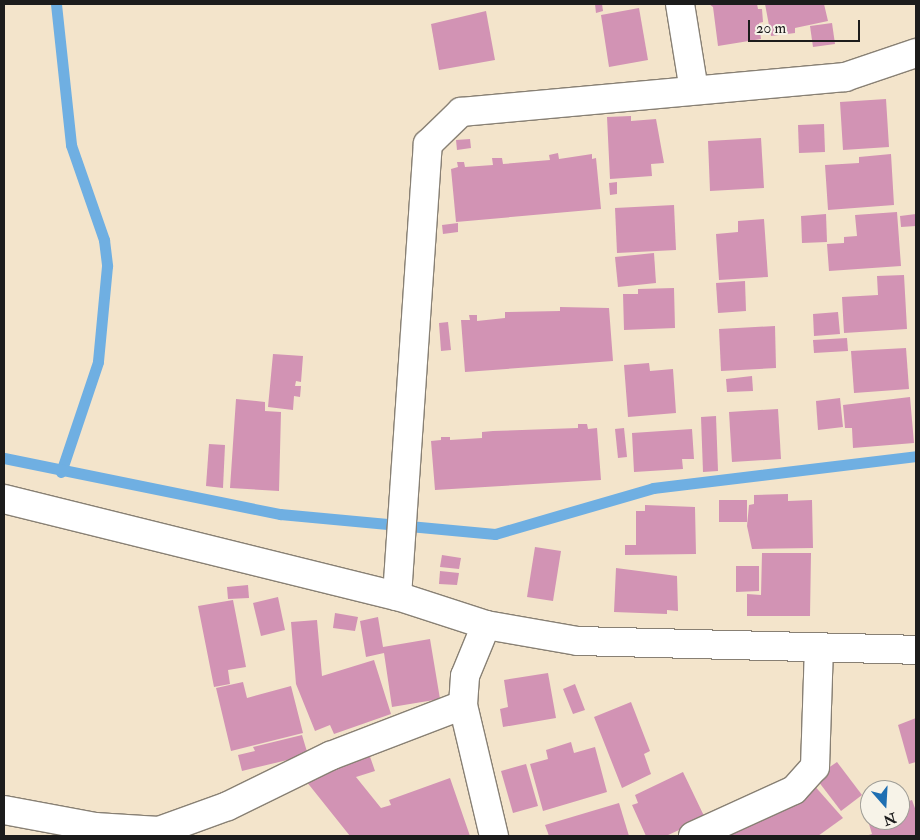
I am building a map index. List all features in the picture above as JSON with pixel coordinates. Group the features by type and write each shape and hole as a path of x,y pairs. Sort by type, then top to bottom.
{"street":[{"path":"680,4 694,90"},
{"path":"398,596 428,144 461,112 845,77 916,53"},
{"path":"4,499 398,596 486,625 578,641 819,649 916,650"},
{"path":"486,625 464,676 463,705 494,836"},
{"path":"693,836 794,790 815,767 819,649"},
{"path":"4,810 95,827 159,831 228,806 330,756 463,705"}],"building":[{"path":"595,4 602,4 603,11 596,13"},
{"path":"709,4 757,4 758,9 762,9 763,22 759,23 761,39 718,46 713,7"},
{"path":"765,4 824,4 828,21 795,28 795,33 771,36"},
{"path":"639,8 648,60 609,67 601,15"},
{"path":"486,11 495,60 439,70 431,24"},
{"path":"832,23 835,44 813,47 810,26"},
{"path":"886,99 889,147 843,150 840,102"},
{"path":"631,116 631,121 656,119 664,163 651,164 652,176 610,179 607,117"},
{"path":"824,124 825,152 799,153 798,125"},
{"path":"761,138 764,188 710,191 708,141"},
{"path":"470,139 471,148 457,150 456,140"},
{"path":"558,153 559,159 592,154 592,159 596,158 601,209 456,222 451,169 458,167 457,162 464,162 465,167 493,165 492,158 502,158 503,164 550,160 549,155"},
{"path":"891,154 894,205 828,210 825,165 859,163 859,157"},
{"path":"617,182 617,194 610,195 609,183"},
{"path":"674,205 676,250 617,253 615,208"},
{"path":"897,212 901,266 829,271 827,244 844,243 844,237 857,236 855,215"},
{"path":"826,214 827,242 802,243 801,216"},
{"path":"916,214 916,226 901,227 900,216"},
{"path":"764,219 768,277 719,280 716,234 738,232 738,221"},
{"path":"458,223 458,232 443,234 442,225"},
{"path":"654,253 656,283 618,287 615,257"},
{"path":"904,275 907,329 844,333 842,297 878,295 877,276"},
{"path":"745,281 746,311 718,313 716,283"},
{"path":"674,288 675,328 624,330 623,294 638,294 638,289"},
{"path":"560,307 609,308 613,361 465,372 461,320 470,320 469,315 477,315 477,321 505,318 505,312 560,311"},
{"path":"838,312 840,334 814,336 813,314"},
{"path":"448,322 451,350 441,351 439,323"},
{"path":"775,326 776,368 721,371 719,329"},
{"path":"847,338 848,351 814,353 813,340"},
{"path":"906,348 909,389 854,393 851,351"},
{"path":"273,354 303,356 301,382 296,381 295,386 301,386 300,397 294,396 293,410 268,407"},
{"path":"649,363 650,371 673,369 676,413 628,417 624,365"},
{"path":"752,376 753,391 727,392 726,379"},
{"path":"910,397 914,443 853,448 852,428 845,428 843,405"},
{"path":"840,398 843,427 818,430 816,401"},
{"path":"236,399 265,402 265,411 281,412 279,491 230,488"},
{"path":"778,409 781,459 732,462 729,412"},
{"path":"716,416 718,471 703,472 701,417"},
{"path":"578,424 587,424 588,429 597,428 601,480 435,490 431,441 441,440 441,437 450,437 450,440 482,438 482,432 493,431 578,428"},
{"path":"624,428 627,457 618,458 615,429"},
{"path":"692,429 694,459 682,459 683,469 634,472 632,433"},
{"path":"209,444 225,445 223,488 206,486"},
{"path":"788,494 788,501 812,500 813,548 752,549 747,526 749,505 754,504 754,495"},
{"path":"719,500 747,500 747,522 719,522"},
{"path":"645,505 695,507 696,554 625,555 625,545 636,545 636,511 645,511"},
{"path":"535,547 561,551 553,601 527,597"},
{"path":"762,553 811,553 810,616 747,616 747,594 761,595"},
{"path":"442,555 461,558 459,569 440,567"},
{"path":"736,566 759,566 759,591 736,592"},
{"path":"616,568 677,576 678,611 667,610 667,614 614,612"},
{"path":"440,571 459,573 457,585 439,584"},
{"path":"248,585 249,598 228,599 227,587"},
{"path":"278,597 285,630 261,636 253,603"},
{"path":"233,600 246,667 228,670 230,684 214,687 198,606"},
{"path":"335,613 358,617 355,631 333,628"},
{"path":"378,617 383,647 430,639 440,699 392,707 384,653 366,657 360,621"},
{"path":"317,620 322,676 374,660 391,714 334,734 330,725 315,731 296,684 291,622"},
{"path":"548,673 556,718 503,727 500,709 508,707 504,680"},
{"path":"243,682 247,698 291,686 303,733 231,751 216,688"},
{"path":"575,684 585,710 573,714 563,689"},
{"path":"631,702 650,751 644,754 651,774 622,788 594,717"},
{"path":"916,718 916,762 909,764 898,725"},
{"path":"302,735 308,755 242,771 238,755 255,751 253,747"},
{"path":"571,742 574,753 595,747 607,792 543,811 530,764 548,759 546,750"},
{"path":"366,745 375,771 356,777 381,808 391,805 389,800 450,778 470,836 350,836 306,781"},
{"path":"837,762 860,792 860,797 841,811 815,777"},
{"path":"526,764 538,806 513,813 501,771"},
{"path":"683,772 705,818 666,836 646,836 632,805 638,803 635,795"},
{"path":"812,783 843,818 818,836 720,836"},
{"path":"912,800 916,811 916,836 865,836 872,834 871,830 910,830 910,801"},
{"path":"619,803 629,836 549,836 545,825"}],"waterway":[{"path":"56,4 71,145 104,240 107,266 98,362 61,472"},
{"path":"4,458 280,514 495,534 653,488 916,456"}]}
